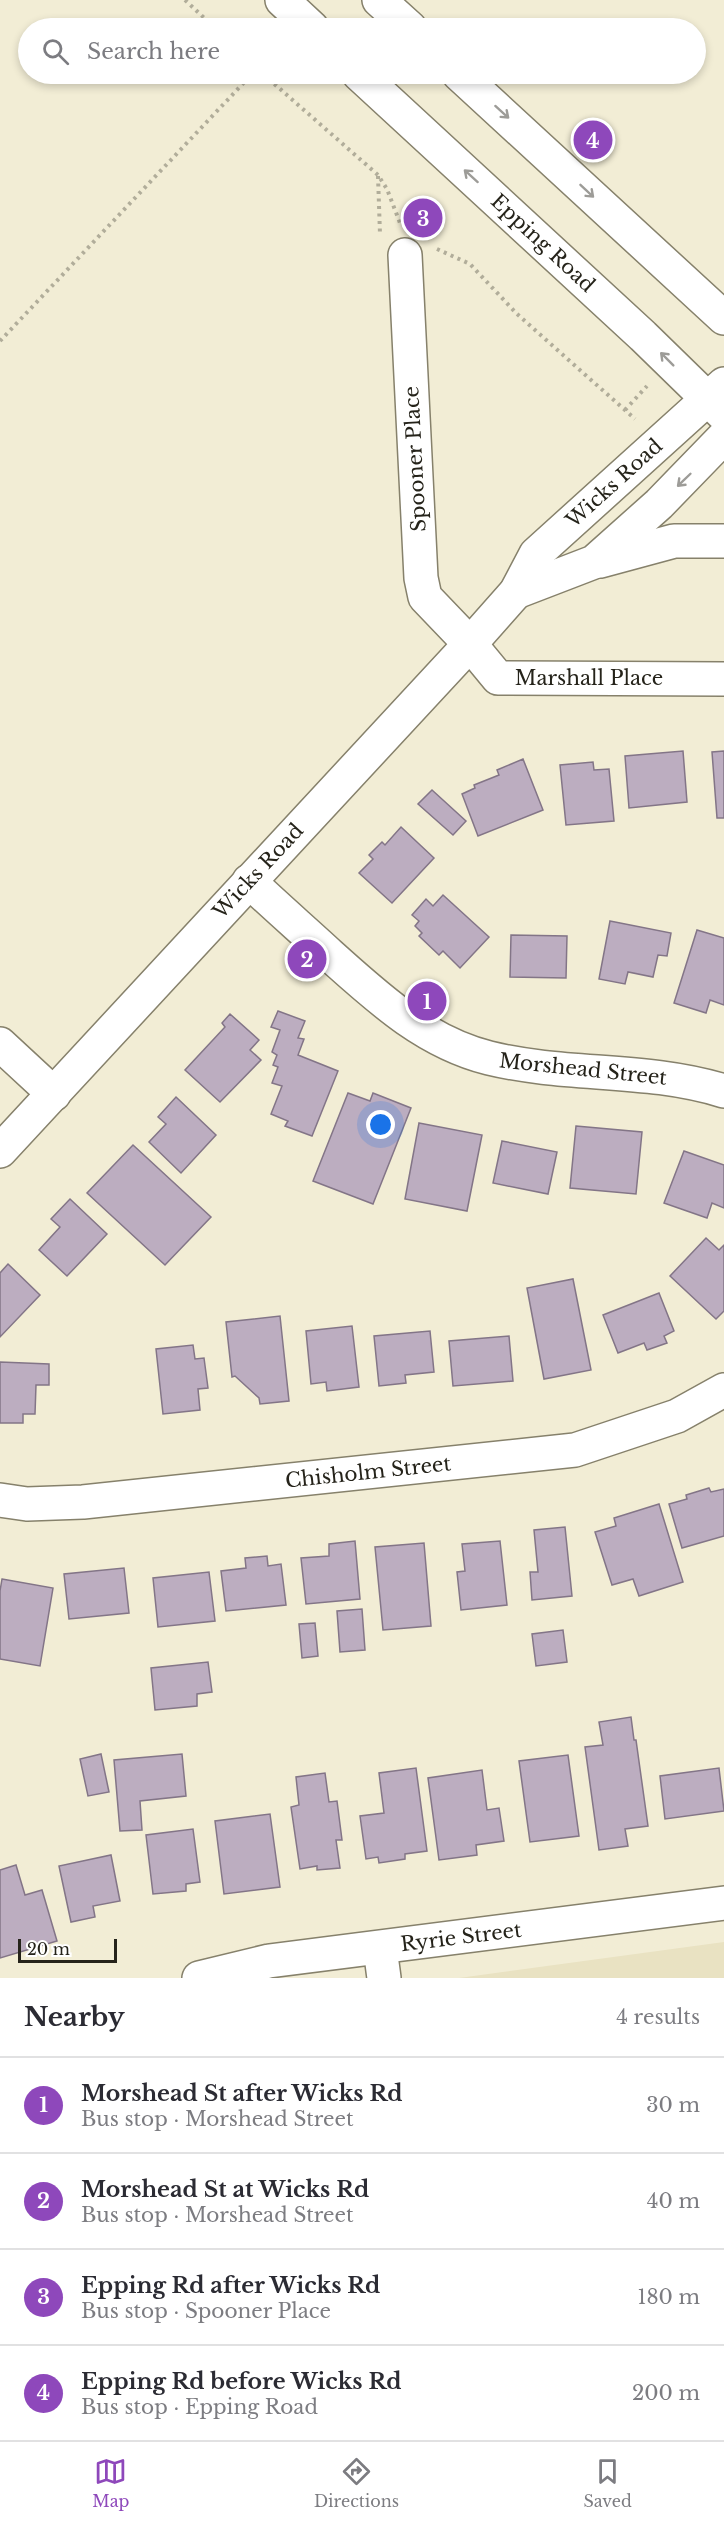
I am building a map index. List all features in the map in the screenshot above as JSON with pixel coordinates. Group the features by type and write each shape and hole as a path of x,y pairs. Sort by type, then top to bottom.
{"street":[{"path":"282,0 301,18"},
{"path":"379,0 399,18"},
{"name":"Epping Road","path":"370,84 643,336 719,400"},
{"path":"470,84 724,318"},
{"name":"Spooner Place","path":"411,241 421,578 425,597 470,644"},
{"name":"Wicks Road","path":"0,1151 470,644 516,592 536,554 719,400"},
{"name":"Wicks Road","path":"516,592 594,562 659,504 724,437"},
{"path":"594,562 674,542 724,541"},
{"name":"Marshall Place","path":"470,644 498,678 724,679"},
{"name":"Morshead Street","path":"249,881 382,1002 413,1025 448,1043 500,1060 535,1066 647,1074 693,1082 724,1091"},
{"path":"0,1044 54,1094"},
{"name":"Chisholm Street","path":"0,1500 27,1504 83,1502 575,1450 677,1416 724,1390"},
{"name":"Ryrie Street","path":"199,1978 269,1961 382,1963 724,1903"}],"path":[{"path":"185,0 204,18"},
{"path":"0,341 243,84"},
{"path":"274,84 378,175 411,241 470,264 517,314 625,410"}],"shaded area":[{"path":"724,1942 724,1978 459,1978"}],"building":[{"path":"418,204 435,219 427,227 411,212"},
{"path":"683,751 687,802 629,808 625,756"},
{"path":"724,751 724,818 717,818 712,752"},
{"path":"523,759 543,810 478,836 462,794 475,788 474,785 499,775 497,770"},
{"path":"593,762 594,770 609,769 614,821 566,825 560,765"},
{"path":"432,790 466,821 453,835 418,804"},
{"path":"401,827 434,858 392,903 359,873 373,859 369,855 382,842 385,845"},
{"path":"443,895 489,937 460,968 443,951 439,955 419,936 422,933 415,926 419,921 412,915 426,899 433,906"},
{"path":"610,921 671,933 667,956 658,955 653,977 628,972 625,984 599,979"},
{"path":"697,930 724,938 724,1005 710,1000 706,1013 674,1003"},
{"path":"511,935 567,936 566,978 510,977"},
{"path":"278,1011 305,1021 298,1038 304,1039 298,1055 338,1071 312,1136 285,1126 288,1121 271,1114 282,1086 272,1083 278,1067 273,1065 277,1055 272,1052 280,1030 271,1027"},
{"path":"230,1014 259,1040 250,1050 261,1060 220,1102 185,1070 225,1027 222,1023"},
{"path":"348,1093 370,1101 373,1093 411,1108 373,1204 313,1181"},
{"path":"176,1097 216,1135 181,1173 149,1142 166,1124 158,1117"},
{"path":"419,1123 482,1135 467,1211 405,1199"},
{"path":"576,1126 642,1132 636,1194 570,1188"},
{"path":"502,1141 557,1152 548,1194 493,1183"},
{"path":"133,1145 211,1217 165,1265 87,1193"},
{"path":"684,1151 724,1165 724,1208 712,1203 707,1218 664,1203"},
{"path":"70,1199 107,1234 67,1276 39,1250 60,1227 51,1219"},
{"path":"706,1238 719,1250 724,1245 724,1311 716,1319 670,1276"},
{"path":"8,1264 40,1295 0,1337 0,1273"},
{"path":"573,1279 591,1370 544,1379 527,1288"},
{"path":"659,1293 674,1331 664,1336 667,1343 647,1350 644,1343 618,1353 603,1315"},
{"path":"280,1316 289,1401 260,1404 259,1398 235,1376 232,1377 226,1322"},
{"path":"352,1326 359,1387 327,1391 326,1382 311,1384 306,1331"},
{"path":"430,1331 434,1372 405,1375 406,1383 379,1386 374,1336"},
{"path":"509,1336 513,1381 453,1386 449,1341"},
{"path":"193,1345 195,1359 204,1358 208,1388 198,1389 200,1410 163,1414 156,1349"},
{"path":"0,1362 49,1364 49,1385 36,1385 35,1414 23,1414 23,1423 0,1423"},
{"path":"709,1488 711,1492 724,1489 724,1536 682,1548 669,1504 687,1499 686,1495"},
{"path":"659,1504 683,1582 639,1596 633,1579 612,1585 595,1532 616,1526 614,1518"},
{"path":"565,1527 572,1596 532,1600 530,1572 538,1572 534,1530"},
{"path":"355,1541 360,1599 306,1604 301,1558 329,1556 329,1544"},
{"path":"500,1541 507,1605 461,1610 457,1572 465,1571 462,1544"},
{"path":"424,1543 431,1626 383,1630 375,1547"},
{"path":"267,1556 268,1566 281,1564 286,1605 226,1611 221,1571 246,1568 245,1558"},
{"path":"124,1568 129,1613 69,1619 64,1574"},
{"path":"209,1572 215,1621 158,1627 153,1578"},
{"path":"2,1579 53,1588 40,1666 0,1659"},
{"path":"362,1609 365,1650 340,1652 337,1611"},
{"path":"315,1623 318,1656 302,1658 299,1624"},
{"path":"563,1630 567,1662 536,1666 532,1634"},
{"path":"208,1662 212,1692 197,1694 197,1706 155,1710 151,1668"},
{"path":"631,1717 648,1826 625,1829 628,1846 599,1850 585,1747 603,1745 599,1722"},
{"path":"101,1754 109,1792 88,1796 80,1759"},
{"path":"182,1754 186,1796 140,1801 142,1830 120,1831 114,1760"},
{"path":"568,1755 579,1836 530,1842 519,1761"},
{"path":"416,1768 427,1851 405,1854 405,1859 379,1863 378,1857 366,1859 360,1816 384,1813 379,1773"},
{"path":"719,1768 724,1811 665,1819 660,1776"},
{"path":"482,1770 487,1810 499,1808 504,1841 476,1845 477,1855 439,1860 428,1778"},
{"path":"325,1773 329,1802 337,1801 342,1840 336,1840 340,1868 317,1870 317,1866 300,1869 291,1807 299,1805 296,1777"},
{"path":"270,1814 280,1887 224,1894 215,1821"},
{"path":"193,1829 200,1882 186,1884 186,1891 153,1894 146,1835"},
{"path":"111,1855 120,1901 93,1906 95,1917 71,1922 59,1866"},
{"path":"16,1865 25,1895 42,1890 57,1941 0,1958 0,1870"}],"place":[{"name":"Epping Rd before Wicks Rd","path":"593,140"},
{"name":"Epping Rd after Wicks Rd","path":"423,218"},
{"name":"Morshead St at Wicks Rd","path":"307,959"},
{"name":"Morshead St after Wicks Rd","path":"427,1001"}]}
